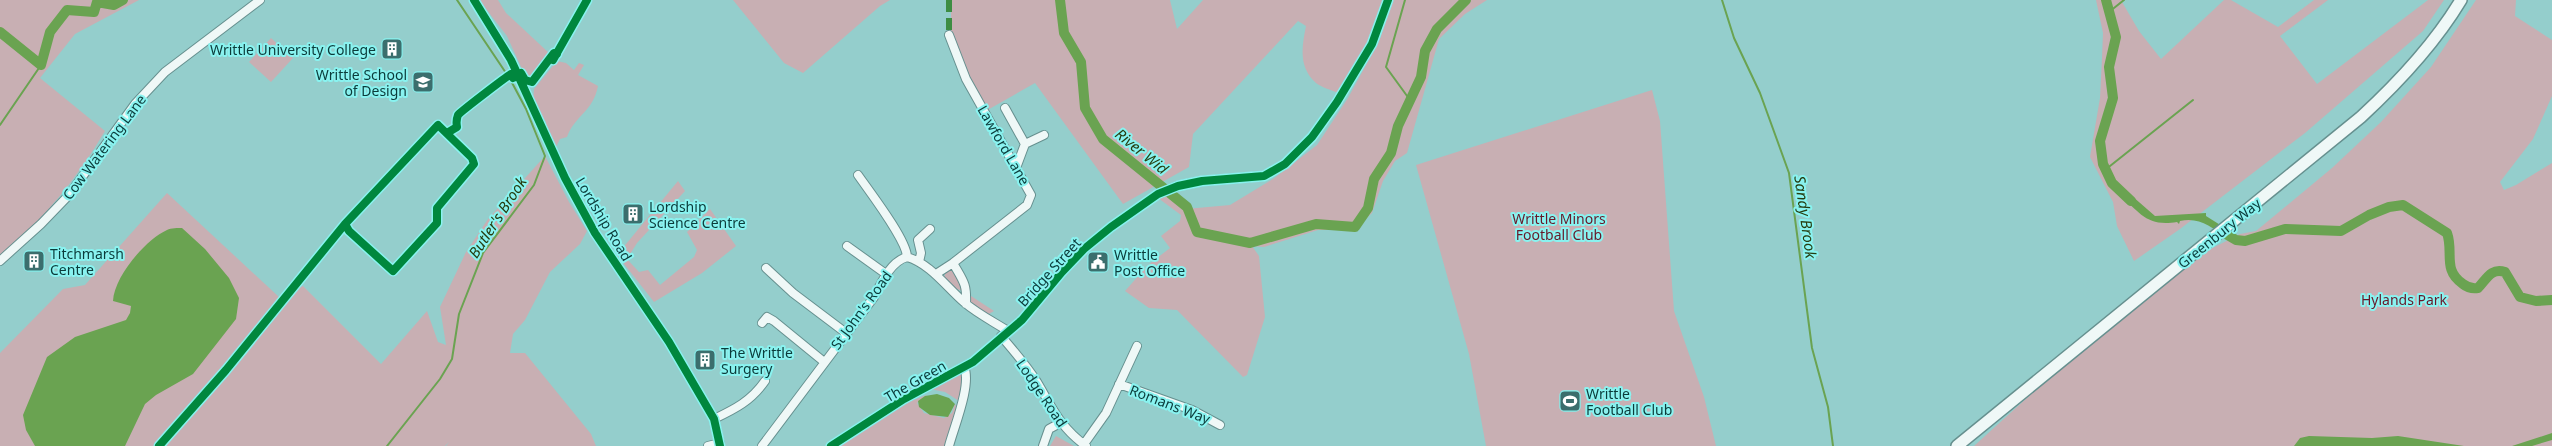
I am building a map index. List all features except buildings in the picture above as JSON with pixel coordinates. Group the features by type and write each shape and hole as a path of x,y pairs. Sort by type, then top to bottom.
{"highway":[{"name":"Greenbury Way","path":"1957,446 2235,220 2385,95 2429,47 2461,0"}],"street":[{"name":"Cow Watering Lane","path":"0,261 41,224 69,195 135,104 165,72 260,0"},
{"name":"Lordship Road","path":"474,0 511,60 565,178 595,233 669,342 714,419 720,445"},
{"name":"Bridge Street","path":"1005,334 1028,314 1062,272 1084,249 1111,226 1161,192 1202,181 1264,176 1285,164 1312,137 1337,102 1372,44 1388,0"},
{"name":"Lawford Lane","path":"936,274 953,264 1030,200 1029,188 1011,163 966,79 949,35"},
{"path":"1005,108 1025,144"},
{"path":"1016,168 1025,144 1044,135"},
{"path":"858,175 907,251 907,257"},
{"path":"919,262 921,253 918,240 930,229"},
{"path":"847,246 886,274"},
{"name":"Lodge Road","path":"907,257 919,262 936,274 966,304 1005,334 1060,423 1085,445"},
{"name":"St John's Road","path":"762,446 823,361 874,296 886,274 898,262 907,257"},
{"path":"953,264 964,279 967,289 966,304"},
{"path":"766,268 793,293 846,333"},
{"path":"762,322 767,317 774,321 823,361"},
{"name":"The Green","path":"833,446 904,399 964,367 1005,334"},
{"name":"Romans Way","path":"1085,445 1106,412 1137,346"},
{"name":"The Green","path":"949,446 965,387 967,373 964,367"},
{"path":"714,419 745,404 754,397 765,382"},
{"name":"Romans Way","path":"1119,384 1192,410 1220,424"},
{"path":"1043,446 1054,411"},
{"path":"1049,428 1060,423"},
{"path":"708,446 720,445"}],"green space":[{"path":"0,0 139,0 75,34 40,78 105,131 83,166 58,198 30,229 0,257"},
{"path":"479,0 498,0 506,13 549,53 552,59 536,78 527,80 507,36"},
{"path":"733,0 890,0 880,6 803,73 784,63"},
{"path":"951,0 1170,0 1177,29 1203,0 1383,0 1368,44 1338,93 1316,83 1306,70 1303,56 1303,41 1306,26 1298,21 1193,134 1189,167 1123,204 1035,83 984,112 951,35"},
{"path":"1392,0 1487,0 1465,14 1439,39 1407,153 1395,161 1383,181 1372,213 1354,230 1318,230 1264,247 1252,246 1259,256 1265,317 1247,375 1243,377 1177,310 1149,308 1125,291 1148,265 1170,248 1161,236 1180,221 1181,215 1158,198 1167,194 1186,209 1230,205 1273,179 1317,145 1348,98 1380,39"},
{"path":"2096,0 2124,0 2122,2 2139,31 2161,59 2224,0 2231,0 2278,27 2314,0 2328,0 2280,36 2317,84 2428,0 2444,0 2423,31 2305,133 2180,229 2134,261 2117,226 2113,202 2090,157 2100,98 2103,33"},
{"name":"Hylands Park","path":"2476,0 2516,0 2515,16 2552,40 2552,96 2533,139 2500,182 2504,190 2516,185 2552,163 2552,446 1974,446 2039,387 2199,255 2240,234 2256,231 2332,168 2381,122 2431,67"},
{"path":"271,38 293,58 271,82 249,62"},
{"path":"557,61 566,63 574,70 579,63 584,65 578,75 598,86 596,95 588,108 575,123 567,137 560,139 556,147 546,129 546,122 533,103 534,89"},
{"name":"Writtle Minors Football Club","path":"1652,90 1660,121 1674,311 1704,397 1716,446 1486,446 1469,354 1416,165"},
{"path":"545,156 569,202 587,231 580,244 550,272 525,320 513,334 510,353 525,353 591,434 596,446 446,446 449,442 445,446 0,446 0,353 63,289 85,285 167,193 279,297 303,286 381,364 427,311 438,342 446,345 440,307 466,252 488,219"},
{"path":"678,181 685,191 637,243 627,259 639,272 648,270 660,285 694,257 697,250 687,232 710,209 736,246 702,273 654,302 617,255"},
{"path":"947,269 956,272 964,291 956,289 944,277"},
{"path":"968,294 994,311 987,315 967,301"},
{"path":"960,374 963,376 959,401 945,392 930,389"},
{"path":"927,395 917,403 924,413 944,418 952,413 955,404 957,408 946,446 840,446 902,404"},
{"path":"1056,436 1074,446 1050,446"}],"shaded area":[{"path":"2124,189 2155,216 2206,213 2206,216 2233,233 2227,238 2205,224 2194,220 2180,221 2179,224 2177,222 2167,223 2151,220 2139,213 2119,194"},
{"path":"182,228 205,249 229,278 239,298 236,319 193,374 156,395 145,404 125,446 35,446 26,430 23,415 47,357 75,337 126,320 131,306 113,301 119,281 125,271 132,260 158,235 169,229"},
{"path":"937,394 949,398 955,404 948,417 930,415 919,407 918,401 925,396"},
{"path":"2552,433 2552,440 2532,446 2512,446"},
{"path":"2309,436 2372,438 2398,436 2464,446 2294,446 2300,438"}],"waterway":[{"path":"0,32 41,65 50,32 67,10 94,12 97,2 114,5 123,0"},
{"name":"Butler's Brook","path":"387,446 440,379 452,359 459,314 483,253 534,185 545,156 526,109 510,79 457,0"},
{"name":"River Wid","path":"1060,0 1064,33 1081,62 1085,108 1103,139 1187,207 1197,232 1250,243 1316,224 1355,227 1368,208 1374,179 1391,153 1398,126 1421,77 1425,51 1437,29 1466,0"},
{"path":"1405,0 1386,67 1410,100"},
{"name":"Sandy Brook","path":"1722,0 1734,38 1760,93 1789,173 1812,348 1828,407 1833,446"},
{"name":"River Wid","path":"2106,0 2116,37 2109,67 2113,98 2100,141 2103,164 2112,183 2131,201"},
{"path":"2109,12 2124,0"},
{"path":"0,125 41,65"},
{"path":"2105,170 2193,100"},
{"name":"River Wid","path":"2219,230 2236,240 2245,241 2285,229 2341,231 2369,215 2389,207 2403,205 2447,233 2453,273 2465,285 2470,288 2478,288 2489,275 2500,271 2505,272 2520,297 2536,301 2552,300"}],"marked path":[{"path":"949,0 949,35"}],"cycle path":[{"path":"474,0 511,60 565,178 595,233 669,342 714,419 720,446"},
{"path":"553,60 587,0"},
{"path":"831,446 904,399 973,362 1022,320 1084,249 1111,227 1158,194 1178,186 1202,181 1264,176 1285,164 1312,137 1337,102 1372,44 1388,0"},
{"path":"447,133 457,127 457,118 461,112 507,76 511,74 513,78 521,73 525,80 532,82 554,53 557,54"},
{"path":"159,446 226,370 345,224 438,125 472,158 474,164 437,208 437,223 393,271 349,231 345,224"}],"place":[{"name":"Writtle University College","path":"392,49"},
{"name":"Writtle School of Design","path":"423,82"},
{"name":"Lordship Science Centre","path":"633,214"},
{"name":"Titchmarsh Centre","path":"34,261"},
{"name":"Writtle Post Office","path":"1098,262"},
{"name":"The Writtle Surgery","path":"705,360"},
{"name":"Writtle Football Club","path":"1570,401"}]}
